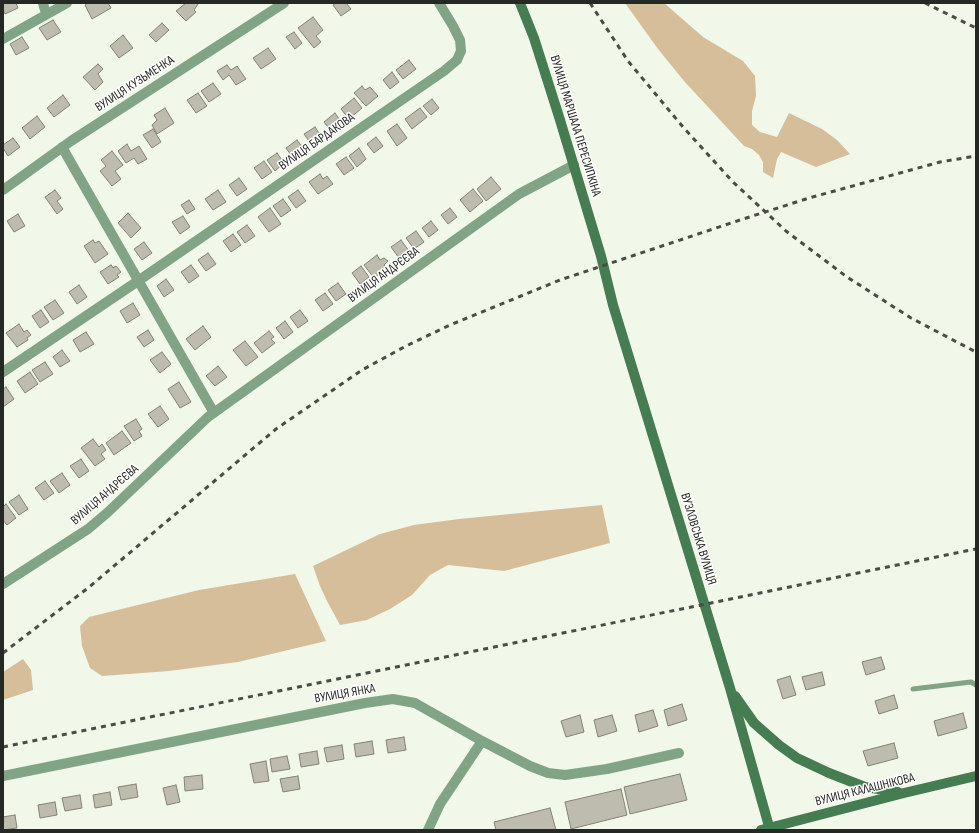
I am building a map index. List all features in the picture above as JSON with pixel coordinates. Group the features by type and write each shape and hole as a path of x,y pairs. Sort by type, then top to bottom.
{"main road":[{"name":"ВУЛИЦЯ МАРШАЛА ПЕРЕСИПКІНА","path":"520,4 534,38 601,256"},
{"name":"ВУЗЛОВСЬКА ВУЛИЦЯ","path":"601,256 613,305 730,688 767,829"},
{"path":"730,688 754,723 779,745 797,758 829,773 865,787 904,793"},
{"name":"ВУЛИЦЯ КАЛАШНІКОВА","path":"767,829 904,793 976,776"}],"street":[{"path":"43,3 46,14"},
{"path":"3,39 67,3"},
{"name":"ВУЛИЦЯ КУЗЬМЕНКА","path":"3,190 62,147 284,3"},
{"name":"ВУЛИЦЯ БАРДАКОВА","path":"3,372 444,71 457,60 461,51 460,40 439,3"},
{"path":"62,147 214,413"},
{"name":"ВУЛИЦЯ АНДРЄЄВА","path":"3,584 88,529 107,513 208,417 519,194 574,165"},
{"name":"ВУЛИЦЯ ЯНКА","path":"3,776 357,704 393,699 415,703 482,741 530,766 548,773 565,775 607,770 679,753"},
{"path":"428,830 440,804 482,741"}],"lane":[{"path":"913,689 971,682 976,685"}],"shaded area":[{"path":"625,3 664,3 703,37 743,61 755,76 756,96 752,111 752,125 760,132 777,137 789,113 822,129 837,140 850,154 816,167 781,152 777,159 773,178 763,172 763,162 759,155 752,149 744,146 684,81 658,49"},
{"path":"602,505 610,543 504,571 448,565 430,575 412,595 390,609 367,620 340,625 320,586 313,566 380,534 414,525 459,519"},
{"path":"295,574 326,641 238,662 169,671 102,676 90,668 82,646 80,626 89,617 199,590"},
{"path":"23,659 31,670 33,690 3,700 3,672"}],"building":[{"path":"3,3 16,3 18,8 5,14 3,10"},
{"path":"88,3 108,3 111,8 92,19 85,5"},
{"path":"186,3 198,4 194,10 196,12 186,21 176,11"},
{"path":"336,3 346,3 351,9 341,16 333,5"},
{"path":"313,17 323,30 316,36 321,42 314,48 298,28"},
{"path":"53,20 61,32 47,40 39,28"},
{"path":"162,23 169,30 156,42 149,35"},
{"path":"294,32 302,43 295,49 286,37"},
{"path":"123,35 133,48 119,58 110,46"},
{"path":"22,37 29,48 16,55 10,44"},
{"path":"268,48 276,59 261,69 253,58"},
{"path":"409,60 416,69 403,79 396,70"},
{"path":"98,64 103,69 98,74 103,82 95,90 83,77"},
{"path":"227,65 231,70 237,66 246,79 236,85 229,75 223,80 217,71"},
{"path":"392,72 399,82 390,89 383,80"},
{"path":"213,83 221,94 209,102 201,91"},
{"path":"362,86 365,90 370,87 378,96 366,106 354,93"},
{"path":"198,93 207,106 196,113 187,100"},
{"path":"63,95 70,105 54,117 47,108"},
{"path":"354,98 362,108 349,119 341,109"},
{"path":"432,99 439,108 431,115 423,106"},
{"path":"165,108 174,123 157,134 152,125 157,120 154,115"},
{"path":"420,108 427,117 412,129 405,119"},
{"path":"335,113 342,123 331,131 324,122"},
{"path":"37,116 45,127 30,139 22,128"},
{"path":"397,124 407,138 397,146 387,131"},
{"path":"315,127 321,136 311,144 304,134"},
{"path":"153,129 161,142 152,148 143,135"},
{"path":"376,137 383,146 374,153 367,144"},
{"path":"13,138 20,147 8,156 3,148 3,145"},
{"path":"297,140 304,149 293,158 286,148"},
{"path":"127,144 131,151 139,146 147,159 138,164 134,158 126,163 118,151"},
{"path":"359,148 366,159 357,167 349,156"},
{"path":"112,151 123,165 115,171 121,179 112,186 100,171 106,166 101,160"},
{"path":"277,153 284,163 275,171 267,160"},
{"path":"346,157 354,168 344,175 336,164"},
{"path":"264,161 272,172 262,179 254,168"},
{"path":"320,174 323,179 327,176 333,184 318,194 309,182"},
{"path":"491,177 501,189 486,201 477,189"},
{"path":"239,178 247,189 237,196 229,185"},
{"path":"473,189 483,201 470,212 460,200"},
{"path":"55,190 61,198 57,201 63,209 57,214 45,197"},
{"path":"218,190 226,202 213,210 205,199"},
{"path":"298,190 306,201 296,208 288,197"},
{"path":"283,199 291,210 281,217 273,206"},
{"path":"189,200 195,209 187,214 181,205"},
{"path":"270,208 281,224 269,232 258,217"},
{"path":"450,208 457,217 448,224 441,215"},
{"path":"128,213 141,228 131,238 118,223"},
{"path":"18,214 25,226 14,232 7,221"},
{"path":"183,216 190,227 180,234 172,222"},
{"path":"431,221 438,230 429,237 422,228"},
{"path":"247,225 255,236 245,243 237,232"},
{"path":"416,231 424,242 414,249 406,238"},
{"path":"233,234 241,245 231,252 223,241"},
{"path":"93,240 95,243 99,241 108,254 95,263 84,246"},
{"path":"401,240 409,251 399,258 391,247"},
{"path":"144,242 152,253 142,260 134,249"},
{"path":"208,253 216,264 206,271 198,260"},
{"path":"377,255 380,260 384,258 388,261 384,265 387,268 374,278 364,265"},
{"path":"111,265 113,268 116,266 121,272 117,275 119,277 108,284 100,272"},
{"path":"191,265 199,276 189,283 181,272"},
{"path":"361,266 369,277 360,284 352,273"},
{"path":"166,279 174,290 164,297 157,286"},
{"path":"338,283 346,294 336,301 328,290"},
{"path":"79,285 87,297 77,304 69,292"},
{"path":"325,293 333,304 323,311 315,300"},
{"path":"55,300 64,313 53,320 44,307"},
{"path":"133,303 140,315 127,323 120,311"},
{"path":"41,310 49,322 40,328 32,316"},
{"path":"300,310 308,321 298,328 290,317"},
{"path":"285,321 293,332 284,339 276,328"},
{"path":"19,324 24,332 27,330 31,335 27,338 28,340 17,347 6,333"},
{"path":"203,326 211,337 195,350 186,339"},
{"path":"148,330 154,340 144,347 137,337"},
{"path":"269,331 274,337 271,339 275,343 262,353 254,343"},
{"path":"86,332 94,344 80,352 73,340"},
{"path":"245,341 258,357 246,366 233,350"},
{"path":"62,350 70,361 60,367 53,357"},
{"path":"162,352 171,364 160,373 150,360"},
{"path":"45,362 53,374 40,382 32,370"},
{"path":"218,366 227,377 215,386 206,376"},
{"path":"30,372 38,384 25,393 17,381"},
{"path":"179,382 191,402 180,408 168,389"},
{"path":"6,387 14,399 3,407 3,389"},
{"path":"160,406 169,419 158,427 148,414"},
{"path":"136,419 142,429 139,431 142,436 134,441 124,426"},
{"path":"122,431 131,443 114,455 106,443"},
{"path":"93,439 99,447 102,444 106,450 101,454 105,459 95,466 81,448"},
{"path":"81,459 89,471 79,478 70,466"},
{"path":"62,473 70,485 59,493 50,481"},
{"path":"45,481 54,493 44,500 35,488"},
{"path":"19,495 28,509 19,515 9,502"},
{"path":"6,504 16,518 7,525 3,520 3,507"},
{"path":"881,657 885,669 866,675 862,662"},
{"path":"822,672 825,685 806,690 802,677"},
{"path":"790,676 796,695 783,699 777,680"},
{"path":"894,695 898,708 879,714 875,701"},
{"path":"682,704 687,720 668,726 664,710"},
{"path":"653,710 658,726 639,732 635,715"},
{"path":"963,713 967,728 938,736 934,721"},
{"path":"580,715 584,732 566,737 561,721"},
{"path":"612,715 617,731 598,737 594,720"},
{"path":"404,737 406,750 388,753 386,740"},
{"path":"372,741 374,754 356,757 354,744"},
{"path":"894,743 898,758 868,766 863,751"},
{"path":"342,745 344,759 327,762 324,748"},
{"path":"317,751 319,764 301,767 299,754"},
{"path":"287,756 290,769 272,772 270,759"},
{"path":"266,761 269,781 254,783 250,764"},
{"path":"680,774 687,800 630,814 624,787"},
{"path":"202,775 203,789 185,791 184,777"},
{"path":"298,776 300,789 283,792 280,779"},
{"path":"136,784 138,797 121,800 118,787"},
{"path":"176,785 180,802 167,805 163,788"},
{"path":"621,789 627,815 571,829 565,802"},
{"path":"110,792 112,805 95,808 93,795"},
{"path":"80,795 82,808 65,811 62,798"},
{"path":"55,802 57,815 40,818 38,805"},
{"path":"550,808 556,830 496,830 494,822"},
{"path":"15,815 17,828 3,830 3,817"}],"railway":[{"path":"590,3 628,61 683,127 733,182 786,231 847,277 911,318 976,352"},
{"path":"925,3 976,28"},
{"path":"3,653 88,588 276,429 362,370 406,346 450,325 560,280 809,198 940,162 976,156"},
{"path":"3,747 976,549"}]}
